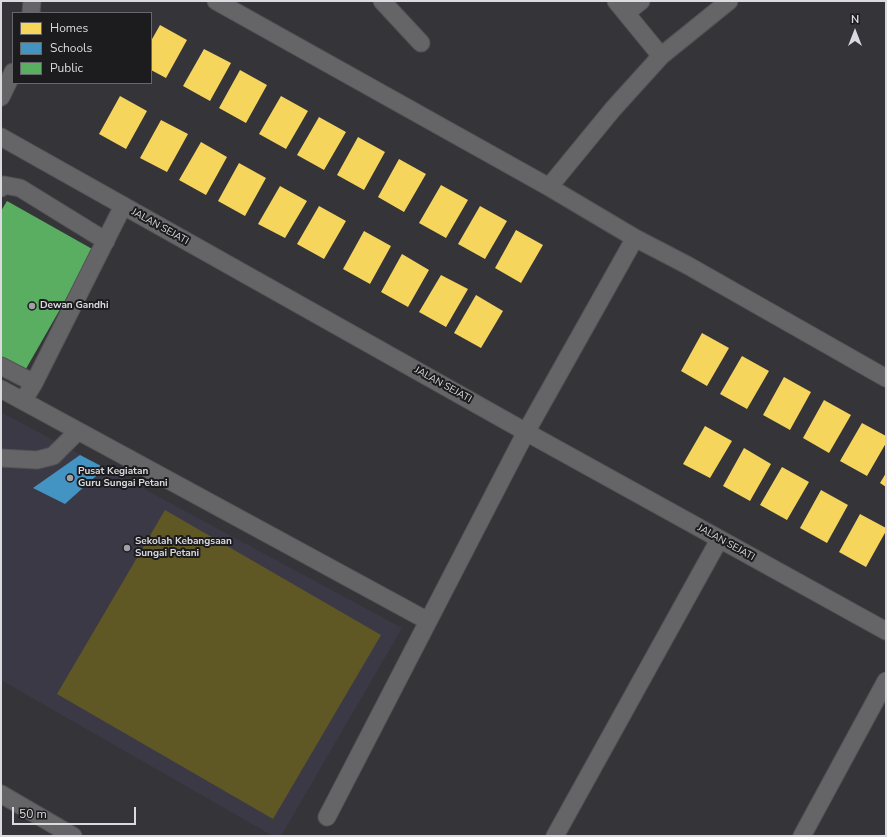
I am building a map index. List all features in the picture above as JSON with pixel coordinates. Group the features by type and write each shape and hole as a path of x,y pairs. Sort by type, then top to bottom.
{"street":[{"path":"31,12 32,1"},
{"path":"216,1 886,378"},
{"path":"382,1 421,43"},
{"path":"642,1 621,7 661,56"},
{"path":"549,187 613,109 661,56 729,1"},
{"path":"1,97 12,74"},
{"name":"JALAN SEJATI","path":"1,138 719,540 886,630"},
{"path":"1,188 4,185 20,188 106,241"},
{"path":"23,401 34,383 123,206"},
{"path":"327,817 526,432 635,238"},
{"path":"1,366 34,383"},
{"path":"1,389 428,621"},
{"path":"1,458 37,460 53,456 78,431"},
{"path":"555,836 719,540"},
{"path":"802,836 886,681"},
{"path":"1,794 73,836"}],"shaded area":[{"name":"Sekolah Kebangsaan Sungai Petani","path":"1,412 402,628 281,836 273,836 1,680"},
{"path":"165,510 381,635 273,819 57,694"}],"building: Homes":[{"path":"160,25 187,40 166,78 152,71 152,39"},
{"path":"204,49 231,63 210,101 183,86"},
{"path":"240,70 267,85 246,123 219,108"},
{"path":"120,96 147,111 126,149 99,134"},
{"path":"281,96 308,111 286,149 259,134"},
{"path":"319,117 346,132 324,170 297,155"},
{"path":"161,120 188,134 167,172 140,158"},
{"path":"358,137 385,152 364,190 337,175"},
{"path":"201,142 227,157 206,195 179,180"},
{"path":"399,159 426,174 404,212 378,197"},
{"path":"239,163 266,178 245,216 218,201"},
{"path":"441,185 468,200 446,238 419,223"},
{"path":"280,186 307,201 285,238 258,224"},
{"path":"319,206 346,221 324,259 297,244"},
{"path":"480,206 507,221 485,259 458,244"},
{"path":"516,230 543,245 521,283 495,268"},
{"path":"364,231 391,246 370,284 343,269"},
{"path":"402,254 429,270 408,307 381,292"},
{"path":"441,275 468,289 446,327 419,312"},
{"path":"476,295 503,311 481,348 454,333"},
{"path":"702,333 729,348 707,386 681,371"},
{"path":"742,356 769,371 747,409 720,394"},
{"path":"784,377 811,392 790,430 763,415"},
{"path":"824,400 851,415 829,453 803,438"},
{"path":"862,423 886,436 886,443 867,476 840,461"},
{"path":"705,426 732,441 710,478 683,464"},
{"path":"744,448 771,464 750,501 723,486"},
{"path":"782,467 809,482 787,520 760,505"},
{"path":"886,473 886,487 880,483"},
{"path":"821,490 848,505 827,543 800,528"},
{"path":"860,514 886,528 886,531 866,567 839,552"}],"building: Schools":[{"name":"Pusat Kegiatan Guru Sungai Petani","path":"80,455 105,468 65,504 33,488"}],"building: Public":[{"name":"Dewan Gandhi","path":"7,201 94,250 23,374 1,361 1,211"}],"place":[{"name":"Dewan Gandhi","path":"32,306"},
{"name":"Pusat Kegiatan Guru Sungai Petani","path":"70,478"},
{"name":"Sekolah Kebangsaan Sungai Petani","path":"127,548"}]}
